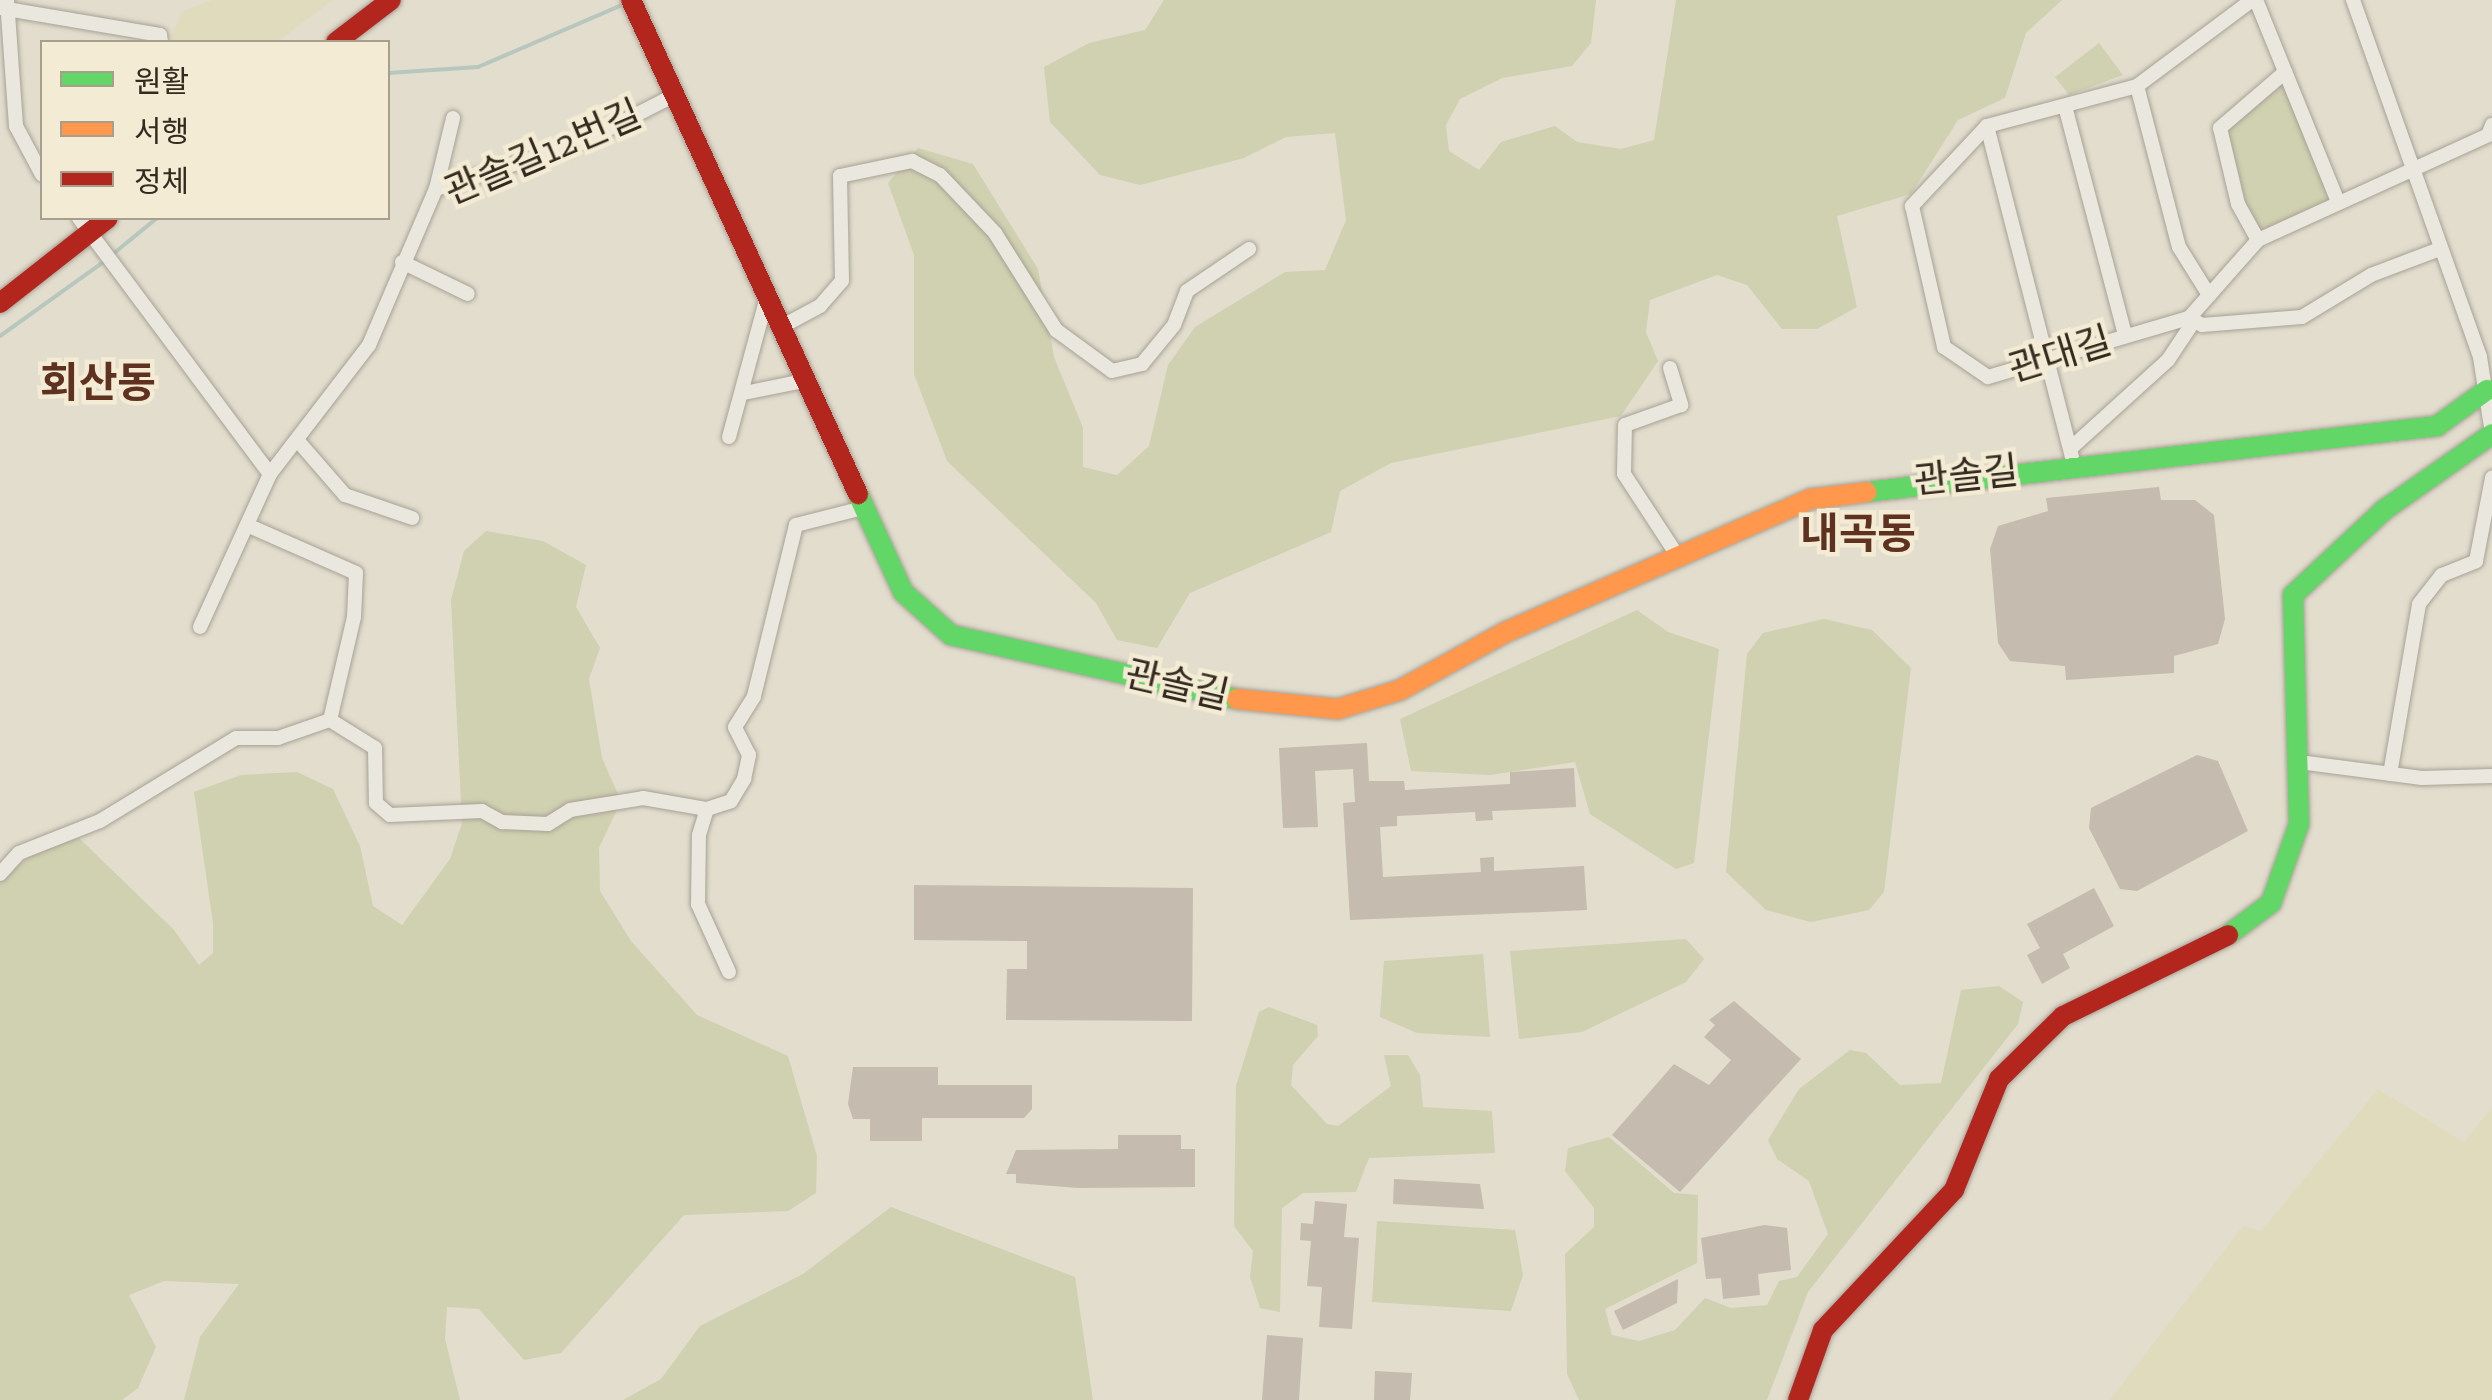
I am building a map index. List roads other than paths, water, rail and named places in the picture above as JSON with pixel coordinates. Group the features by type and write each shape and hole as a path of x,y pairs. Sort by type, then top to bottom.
{"street":[{"path":"339,40 391,0"},
{"path":"1987,126 2138,86 2254,0 2338,202"},
{"path":"1798,1400 1823,1330 1954,1190 1999,1079 2063,1016 2219,942 2271,903 2296,842 2299,762 2292,595 2384,510 2492,434 2490,388 2438,250 2415,166 2353,0"},
{"name":"관솔길","path":"633,5 903,592 951,635 1292,710 1368,703 1506,632 1850,489 2072,456 2437,426 2490,388"},
{"path":"40,172 16,126 5,6 160,35 161,40"},
{"path":"2258,240 2238,204 2220,128 2285,72"},
{"path":"2138,86 2179,248 2208,296"},
{"name":"관솔길12번길","path":"200,628 270,474 370,345 436,189 582,142 673,96"},
{"path":"2065,106 2125,335"},
{"path":"436,189 453,118"},
{"name":"관솔길","path":"1987,126 2072,456"},
{"name":"관대길","path":"1987,126 1912,206 1944,347 1988,377 2044,357 2192,320 2302,316 2371,275 2438,250"},
{"path":"2072,456 2168,360 2208,296 2258,240 2488,135 2492,126"},
{"path":"779,328 820,306 842,282 840,176 912,162 940,175 995,233 1056,330 1112,371 1142,364 1174,325 1186,291 1249,249"},
{"path":"0,303 85,224 270,474"},
{"path":"402,262 468,294"},
{"path":"729,437 744,394 766,301"},
{"path":"1670,368 1681,405 1625,425 1624,474 1679,558"},
{"path":"744,394 803,381"},
{"path":"298,441 345,495 412,518"},
{"path":"2390,774 2419,604 2442,576 2476,561 2492,478"},
{"path":"330,720 375,748 376,803 390,815 482,811 502,822 548,824 570,810 642,798 707,809 731,801 744,779 749,755 735,726 754,696 796,525 863,508"},
{"path":"247,525 356,574 354,617 330,720"},
{"path":"0,874 19,853 100,820 236,738 278,738 330,720"},
{"path":"2299,762 2390,774 2492,776"},
{"path":"707,809 698,904 729,972"}],"waterway":[{"path":"390,73 478,67 624,4"},
{"path":"113,254 155,220"},
{"path":"0,336 106,260"}],"district":[{"name":"회산동","path":"98,383"},
{"name":"내곡동","path":"1858,534"}]}
